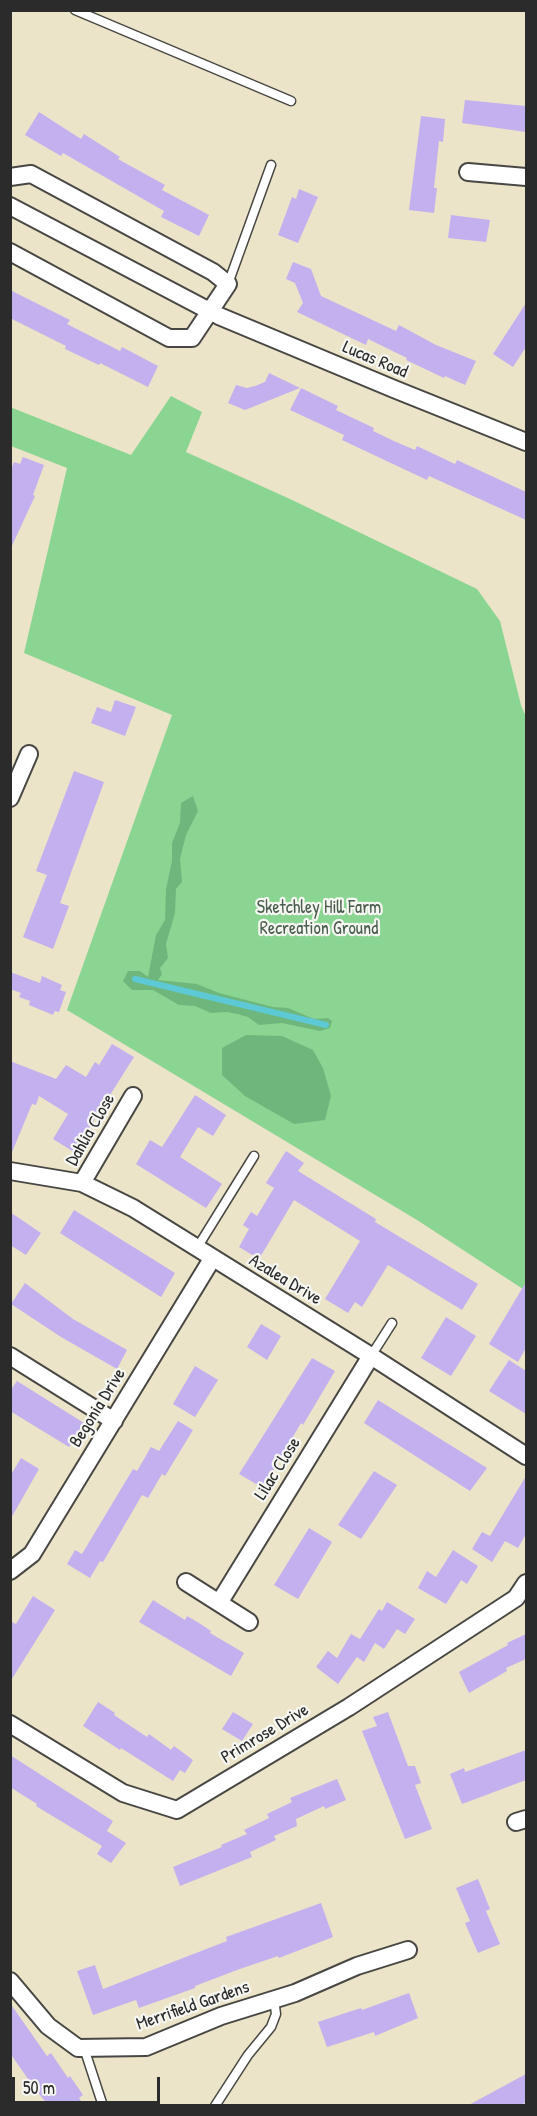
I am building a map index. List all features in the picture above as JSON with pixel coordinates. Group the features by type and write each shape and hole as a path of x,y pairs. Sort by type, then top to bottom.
{"street":[{"path":"468,172 526,177"},
{"path":"10,177 31,174 213,272 228,284 192,338 168,338 10,252"},
{"name":"Lucas Road","path":"10,206 210,310 394,389 526,442"},
{"path":"12,788 28,754"},
{"name":"Dahlia Close","path":"82,1183 133,1096"},
{"name":"Azalea Drive","path":"10,1171 82,1183 133,1208 371,1356 526,1456"},
{"name":"Begonia Drive","path":"10,1571 32,1554 212,1259"},
{"path":"10,1356 114,1420"},
{"name":"Lilac Close","path":"219,1603 371,1356"},
{"path":"186,1582 249,1622"},
{"name":"Primrose Drive","path":"10,1724 123,1793 177,1810 368,1695 516,1598 526,1583"},
{"name":"Merrifield Gardens","path":"84,2048 146,2047 221,2016 295,1993 357,1966 408,1950"},
{"path":"10,1981 48,2026 78,2048 84,2048"}],"lane":[{"path":"75,10 291,101"},
{"path":"228,284 271,165"},
{"path":"197,1248 254,1156"},
{"path":"371,1356 392,1323"},
{"path":"215,2106 248,2055 272,2027 276,2014 274,1999"},
{"path":"84,2048 103,2106"}],"green space":[{"name":"Sketchley Hill Farm Recreation Ground","path":"171,396 202,412 186,452 477,589 500,621 526,717 526,1291 417,1220 67,1010 172,715 24,653 67,468 11,446 10,407 131,455"},
{"path":"193,796 198,811 186,835 180,859 182,882 176,889 175,913 166,944 168,958 160,968 162,974 158,980 197,984 219,993 273,1007 288,1008 314,1019 328,1018 332,1021 330,1028 320,1031 282,1023 259,1025 248,1017 237,1014 211,1013 195,1006 179,1005 153,990 132,990 123,981 128,971 140,971 148,977 156,935 165,920 166,889 172,861 172,843 180,823 181,803"},
{"path":"246,1035 282,1036 313,1050 323,1068 331,1096 325,1120 294,1124 245,1096 222,1075 222,1048"}],"building":[{"path":"465,100 526,106 526,132 462,123"},
{"path":"39,112 81,139 84,134 120,157 118,159 165,185 162,190 209,215 199,236 161,217 164,211 63,153 61,156 25,135"},
{"path":"421,116 445,119 443,142 439,141 434,213 409,210"},
{"path":"299,189 318,197 298,243 278,235 292,197 296,199"},
{"path":"451,215 490,220 486,242 448,238"},
{"path":"293,262 311,269 321,296 396,331 399,325 436,345 476,361 465,385 406,360 407,358 368,339 366,345 297,312 303,303 295,283 286,279"},
{"path":"10,290 70,320 67,324 120,351 122,347 158,366 148,387 100,363 99,365 65,349 66,346 10,318"},
{"path":"526,303 526,347 513,367 493,354"},
{"path":"269,373 300,388 245,410 228,403 236,385 247,388 255,386 265,382"},
{"path":"301,388 338,406 336,410 374,428 373,431 396,442 415,450 417,446 455,464 457,460 526,492 526,520 429,476 427,480 342,440 344,435 290,410"},
{"path":"23,457 44,465 33,495 35,496 10,550 10,472 14,462 20,464"},
{"path":"115,700 136,707 125,736 91,723 97,707 111,712"},
{"path":"74,771 104,782 60,903 69,906 53,949 23,937 47,875 36,871"},
{"path":"10,972 40,983 42,976 62,985 60,990 66,992 59,1012 55,1011 53,1015 29,1005 30,1001 19,997 21,993 10,989"},
{"path":"112,1044 134,1057 74,1152 53,1139 68,1114 39,1096 36,1105 32,1104 10,1157 10,1061 56,1079 66,1065 86,1077 95,1062 99,1065"},
{"path":"195,1095 226,1115 213,1136 198,1127 180,1157 222,1184 206,1208 136,1164 150,1140 162,1147"},
{"path":"286,1151 304,1163 298,1171 376,1219 375,1222 478,1284 462,1310 388,1265 362,1307 355,1302 348,1313 325,1299 360,1241 294,1200 259,1259 239,1247 249,1229 243,1225 251,1212 257,1216 274,1188 266,1183"},
{"path":"74,1210 175,1273 161,1297 60,1233"},
{"path":"10,1212 41,1233 26,1255 10,1245"},
{"path":"526,1282 526,1348 518,1362 489,1344"},
{"path":"25,1283 73,1319 127,1350 117,1369 61,1337 11,1304"},
{"path":"446,1317 476,1336 451,1376 421,1358"},
{"path":"261,1324 281,1336 267,1360 247,1347"},
{"path":"312,1358 335,1371 263,1488 239,1474"},
{"path":"509,1360 526,1371 526,1414 489,1391"},
{"path":"195,1366 218,1380 195,1417 173,1404"},
{"path":"17,1381 84,1423 69,1447 10,1411 10,1391"},
{"path":"378,1400 487,1468 470,1491 364,1423"},
{"path":"178,1421 193,1430 165,1476 162,1474 148,1498 142,1495 103,1562 100,1561 90,1578 67,1564 75,1550 82,1554 133,1469 137,1471 151,1447 159,1451"},
{"path":"21,1458 39,1469 10,1520 10,1476"},
{"path":"374,1471 397,1485 361,1539 338,1525"},
{"path":"526,1476 526,1534 518,1548 505,1541 492,1562 472,1549 482,1532 490,1536"},
{"path":"309,1528 332,1542 298,1599 274,1585"},
{"path":"453,1550 478,1566 467,1584 461,1580 446,1604 418,1588 427,1571 436,1577"},
{"path":"33,1596 55,1610 10,1682 10,1621 16,1624"},
{"path":"153,1600 185,1620 187,1616 244,1653 231,1676 139,1622"},
{"path":"387,1602 415,1619 405,1634 397,1629 384,1649 375,1643 364,1662 357,1657 338,1684 316,1667 328,1651 337,1658 351,1634 360,1639 379,1609 382,1611"},
{"path":"526,1634 526,1659 506,1668 507,1671 469,1693 459,1672"},
{"path":"98,1702 147,1737 149,1734 171,1750 174,1746 193,1760 185,1773 180,1770 173,1781 83,1726"},
{"path":"233,1712 253,1724 242,1741 222,1729"},
{"path":"388,1712 408,1766 415,1766 421,1783 415,1785 432,1829 405,1839 362,1731 377,1726 373,1717"},
{"path":"526,1750 526,1780 462,1804 450,1774 464,1768 465,1772"},
{"path":"10,1755 113,1821 107,1831 126,1843 111,1863 97,1854 102,1846 36,1806 37,1804 10,1787"},
{"path":"337,1779 346,1800 325,1809 324,1806 296,1819 297,1826 274,1836 276,1840 250,1852 252,1857 180,1886 173,1867 247,1834 244,1830 269,1818 267,1814 292,1802 290,1798"},
{"path":"478,1879 490,1909 486,1911 500,1944 478,1953 465,1923 470,1921 456,1888"},
{"path":"321,1903 333,1937 279,1958 278,1956 237,1970 139,2008 136,2000 93,2015 77,1971 95,1965 103,1989 227,1941 226,1937"},
{"path":"409,1993 418,2018 375,2036 374,2032 327,2047 318,2022 361,2008 362,2010"},
{"path":"10,2003 47,2056 51,2053 68,2078 70,2076 83,2095 79,2098 84,2106 49,2106 35,2089 10,2053"},
{"path":"526,2074 526,2102 520,2106 467,2106"}],"waterway":[{"path":"135,979 326,1025"}]}
